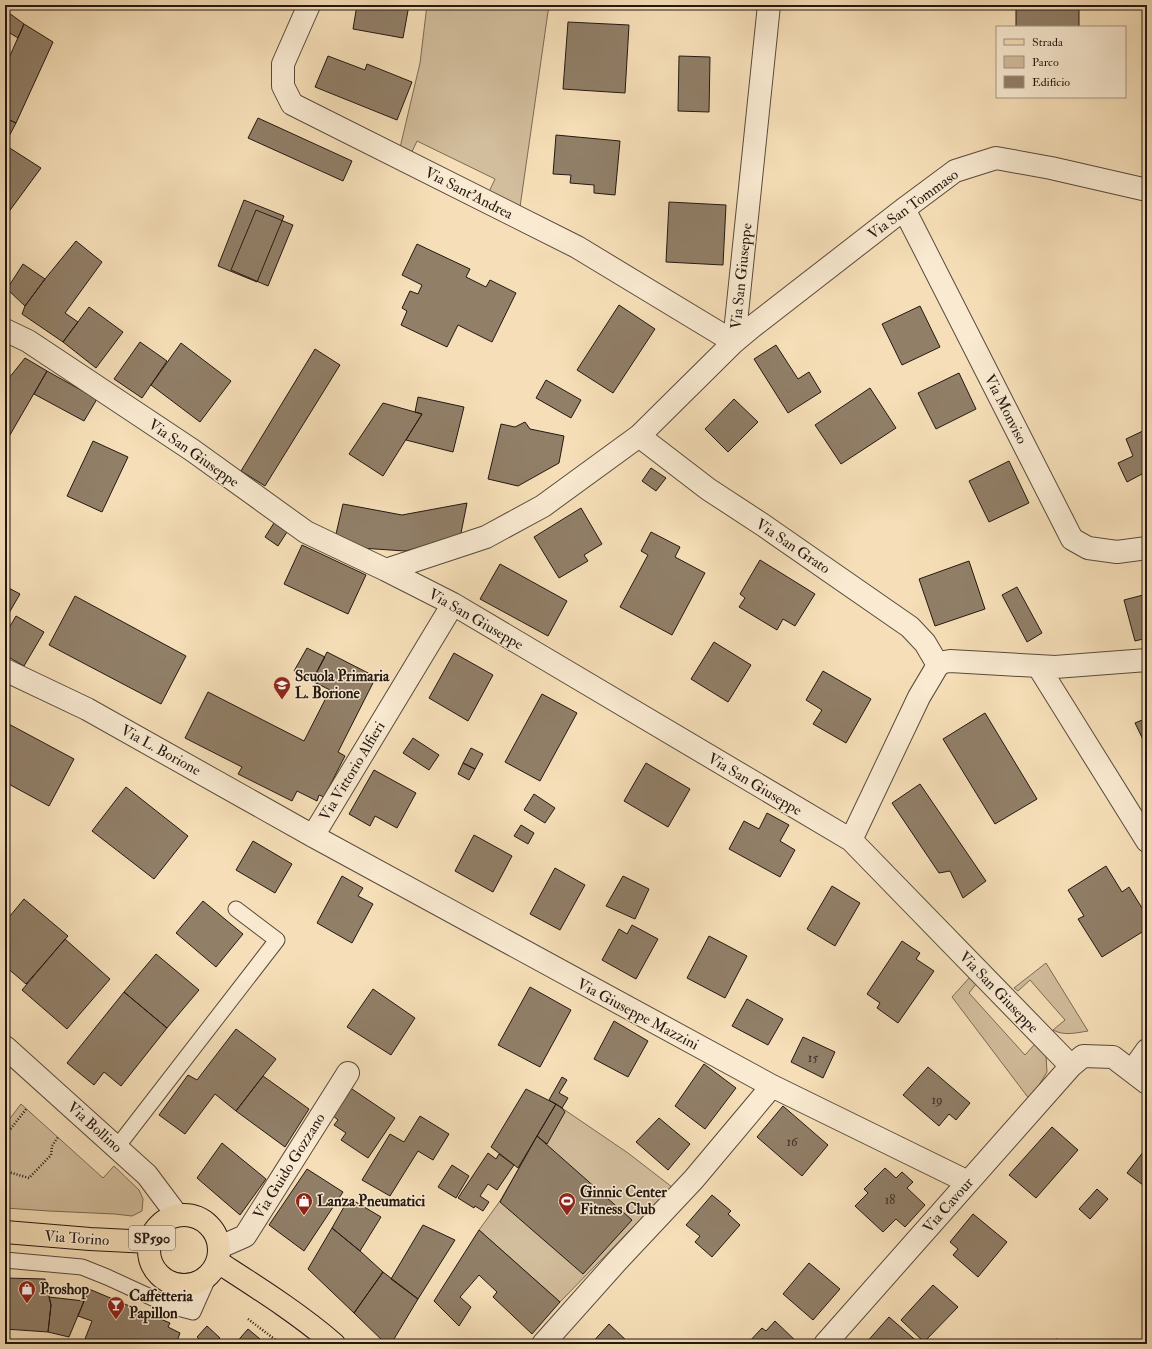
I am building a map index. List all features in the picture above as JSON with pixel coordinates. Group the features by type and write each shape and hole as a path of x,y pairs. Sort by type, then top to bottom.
{"main road":[{"name":"SP590","path":"187,1214 196,1216 206,1221 213,1228 218,1237 215,1262 199,1282 188,1285 177,1285 166,1281 158,1274 152,1264 149,1253 150,1242 155,1230 164,1220 177,1215 187,1214"},
{"name":"Via Torino","path":"5,1232 90,1240 150,1242"},
{"path":"215,1262 263,1290 334,1344"}],"street":[{"name":"Via Sant'Andrea","path":"309,5 283,64 282,86 292,104 577,247 734,342"},
{"name":"Via San Giuseppe","path":"386,570 486,537 543,506 639,436 734,342 769,5"},
{"name":"Via San Tommaso","path":"734,342 955,171 996,158 1051,168 1147,190"},
{"name":"Via Monviso","path":"904,209 1072,539 1088,548 1117,552 1147,548"},
{"name":"Via San Giuseppe","path":"5,330 28,341 192,450 306,532 454,604 851,840 1071,1066"},
{"name":"Via San Grato","path":"639,436 708,488 910,627 925,643 938,665"},
{"name":"Via Vittorio Alfieri","path":"313,836 454,604"},
{"path":"851,840 919,697 938,665 950,661 1055,667 1147,660"},
{"path":"1038,666 1147,841"},
{"name":"Via L. Borione","path":"5,670 87,709 313,836"},
{"name":"Via Giuseppe Mazzini","path":"313,836 772,1086 968,1182"},
{"name":"Via Bollino","path":"5,1047 147,1175 177,1215"},
{"path":"1139,1077 1147,1050"},
{"name":"Via Cavour","path":"825,1344 1071,1066 1083,1056 1113,1057 1139,1077"},
{"name":"Via Guido Gozzano","path":"215,1262 245,1236 348,1073"},
{"path":"543,1344 618,1260 694,1179 772,1086"}],"lane":[{"path":"117,1147 277,940 236,909"},
{"path":"5,1260 82,1267 170,1306 193,1312 215,1262"}],"path":[{"path":"5,1136 27,1108"},
{"path":"5,1171 29,1178 51,1156 52,1146 58,1137"},
{"path":"248,1319 281,1344"}],"green space":[{"path":"427,5 492,5 529,8 530,5 549,5 520,207 487,196 495,179 417,141 409,158 399,152 420,63"},
{"path":"1046,963 1088,1031 1061,1033 1053,1030 1065,1020 1030,980 1018,991 1014,988"},
{"path":"970,977 976,984 969,993 1025,1055 1035,1044 1046,1056 1047,1072 1030,1100 952,997"},
{"path":"21,1104 103,1178 114,1166 139,1190 143,1199 142,1211 132,1216 5,1208 5,1125"},
{"name":"Ginnic Center Fitness Club","path":"556,1104 628,1153 672,1187 560,1302 479,1230 500,1201"}],"building":[{"path":"357,5 409,5 403,38 353,29"},
{"path":"1016,5 1079,5 1079,26 1016,26"},
{"path":"5,10 24,24 18,38 5,30"},
{"path":"568,22 629,25 625,93 563,89"},
{"path":"24,24 53,42 16,123 5,118 5,67"},
{"path":"328,56 365,70 367,64 412,82 397,120 315,87"},
{"path":"679,56 710,57 709,112 678,111"},
{"path":"5,118 16,123 5,144"},
{"path":"258,118 352,161 343,181 248,138"},
{"path":"556,135 620,141 615,195 594,193 594,185 570,183 571,175 553,174"},
{"path":"5,145 41,168 5,217"},
{"path":"244,200 284,216 257,282 218,266"},
{"path":"669,202 726,205 723,265 666,262"},
{"path":"256,210 293,225 268,286 231,270"},
{"path":"76,241 102,262 65,313 78,322 63,342 22,314 25,306"},
{"path":"417,244 470,269 466,277 486,287 490,280 516,293 492,342 458,325 447,347 401,325 407,311 402,308 410,291 418,294 422,285 402,275"},
{"path":"23,264 45,279 25,306 7,289"},
{"path":"619,305 655,329 613,393 577,370"},
{"path":"920,306 940,347 902,365 882,324"},
{"path":"89,307 123,332 96,368 63,342"},
{"path":"140,342 167,361 142,398 114,379"},
{"path":"181,343 231,381 200,422 151,385"},
{"path":"776,345 798,379 809,372 821,392 788,413 754,359"},
{"path":"315,349 340,365 265,486 241,471"},
{"path":"25,358 47,371 7,440 5,438 5,383"},
{"path":"47,371 97,399 84,421 34,394"},
{"path":"959,373 976,409 936,429 918,393"},
{"path":"546,380 581,400 571,418 536,398"},
{"path":"870,388 896,428 841,464 815,425"},
{"path":"418,397 464,407 453,452 406,440 422,414 415,412"},
{"path":"734,399 758,422 728,452 705,429"},
{"path":"383,403 422,414 383,476 349,454"},
{"path":"525,422 530,429 564,436 559,463 518,486 488,479 501,424 515,427"},
{"path":"1147,429 1147,484 1142,474 1127,482 1118,463 1133,456 1126,439"},
{"path":"93,441 128,457 102,512 67,496"},
{"path":"1009,461 1029,503 989,522 969,481"},
{"path":"651,468 666,478 656,491 642,481"},
{"path":"467,503 460,538 405,551 361,548 336,534 343,504 402,515"},
{"path":"581,508 602,544 584,555 588,561 559,578 534,537"},
{"path":"274,523 287,532 278,546 265,537"},
{"path":"651,532 680,547 675,557 705,573 672,635 620,607 648,555 641,551"},
{"path":"302,545 366,575 348,614 284,584"},
{"path":"760,560 815,594 795,626 783,619 777,630 739,607 745,598 740,594"},
{"path":"969,561 985,609 935,626 919,579"},
{"path":"500,564 567,601 548,636 480,599"},
{"path":"5,586 20,594 9,613 5,611"},
{"path":"1017,587 1042,633 1027,642 1002,595"},
{"path":"1147,594 1147,638 1135,641 1124,600"},
{"path":"75,596 186,656 161,704 49,645"},
{"path":"16,616 44,632 24,666 5,655 5,635"},
{"path":"714,642 751,665 728,702 691,679"},
{"path":"307,648 325,657 312,681 294,671"},
{"path":"327,652 376,677 338,752 345,756 324,797 319,795 317,801 297,791 292,801 238,774 242,767 185,738 208,692 304,741 330,690 312,681"},
{"path":"454,653 493,675 468,721 429,698"},
{"path":"823,671 871,699 846,743 813,724 822,710 806,700"},
{"path":"542,694 577,713 540,781 505,762"},
{"path":"985,713 1037,799 995,824 943,739"},
{"path":"1147,718 1147,748 1135,723"},
{"path":"5,722 74,759 49,806 5,782"},
{"path":"413,738 439,755 429,770 403,753"},
{"path":"471,748 483,754 475,769 463,763"},
{"path":"463,763 475,769 469,780 458,774"},
{"path":"646,763 690,789 668,827 624,801"},
{"path":"374,770 416,793 397,828 375,816 370,826 349,814"},
{"path":"920,784 986,881 963,898 950,871 939,873 892,803"},
{"path":"126,787 188,836 154,879 92,831"},
{"path":"534,794 555,808 545,823 524,810"},
{"path":"767,813 789,825 780,841 795,850 780,877 729,849 744,821 759,829"},
{"path":"521,825 534,833 528,844 514,836"},
{"path":"474,835 512,856 493,892 455,871"},
{"path":"253,841 292,864 275,893 236,870"},
{"path":"1106,866 1122,892 1129,887 1147,916 1147,929 1102,957 1078,919 1084,916 1068,890"},
{"path":"555,868 585,885 560,930 530,914"},
{"path":"342,876 363,888 358,896 373,904 352,943 317,923"},
{"path":"623,876 649,889 635,919 606,906"},
{"path":"832,886 860,903 835,946 807,929"},
{"path":"24,899 68,936 26,984 5,966 5,922"},
{"path":"203,901 243,934 216,967 176,933"},
{"path":"632,925 658,939 636,979 602,960 619,929 627,934"},
{"path":"709,936 747,956 725,998 687,978"},
{"path":"65,939 110,979 67,1029 22,990"},
{"path":"902,941 920,953 916,959 934,971 898,1023 877,1008 880,1003 867,994"},
{"path":"156,954 199,990 167,1028 124,992"},
{"path":"530,987 571,1010 540,1067 498,1045"},
{"path":"373,989 415,1018 391,1055 347,1027"},
{"path":"124,992 167,1028 121,1086 104,1072 94,1085 67,1063"},
{"path":"747,999 783,1019 768,1045 732,1026"},
{"path":"614,1021 648,1041 628,1077 594,1059"},
{"path":"236,1029 276,1059 236,1111 215,1094 185,1134 159,1115 188,1075 197,1080"},
{"path":"803,1037 835,1052 823,1078 791,1062"},
{"path":"704,1064 736,1088 705,1129 675,1106"},
{"path":"928,1067 970,1103 956,1120 949,1114 939,1126 903,1095"},
{"path":"263,1076 309,1109 285,1147 236,1111"},
{"path":"562,1077 567,1080 559,1093 568,1098 562,1108 549,1100"},
{"path":"349,1087 395,1118 368,1158 341,1140 346,1133 334,1125 338,1120 331,1114"},
{"path":"526,1089 556,1104 518,1168 491,1147"},
{"path":"556,1104 565,1112 547,1144 537,1136"},
{"path":"783,1106 828,1145 802,1176 757,1137"},
{"path":"420,1116 449,1134 433,1160 418,1151 390,1196 362,1180 390,1134 404,1142"},
{"path":"659,1118 690,1144 668,1170 636,1142"},
{"path":"1052,1127 1078,1150 1036,1198 1009,1175"},
{"path":"537,1136 632,1220 583,1274 500,1202"},
{"path":"222,1143 266,1179 240,1215 197,1178"},
{"path":"1147,1147 1147,1188 1127,1173"},
{"path":"488,1153 496,1159 499,1154 514,1165 497,1190 488,1184 480,1196 489,1202 483,1211 475,1206 474,1208 458,1198"},
{"path":"452,1165 469,1176 456,1198 438,1187"},
{"path":"885,1168 896,1178 902,1172 913,1182 907,1188 925,1205 905,1227 896,1219 883,1232 855,1206 868,1193 864,1189"},
{"path":"307,1169 343,1192 304,1251 269,1225"},
{"path":"1097,1189 1108,1199 1090,1219 1079,1209"},
{"path":"712,1195 731,1211 728,1214 740,1225 712,1257 695,1242 700,1236 686,1225"},
{"path":"349,1198 381,1217 360,1251 332,1228"},
{"path":"973,1214 1007,1242 978,1277 953,1255 958,1249 950,1242"},
{"path":"423,1225 455,1240 418,1299 391,1279"},
{"path":"332,1228 383,1272 354,1313 308,1269"},
{"path":"479,1230 560,1302 532,1334 493,1297 497,1292 479,1275 460,1297 471,1307 459,1326 434,1301"},
{"path":"809,1263 840,1289 813,1320 783,1294"},
{"path":"383,1272 418,1299 391,1344 386,1344 354,1313"},
{"path":"5,1278 45,1279 51,1305 48,1332 5,1329"},
{"path":"933,1285 958,1307 924,1342 901,1320"},
{"path":"89,1289 170,1323 168,1327 180,1333 176,1344 98,1344 85,1339 92,1321 78,1316"},
{"path":"49,1297 84,1301 69,1337 48,1332 51,1305"},
{"path":"889,1317 920,1344 865,1344"},
{"path":"775,1321 799,1344 747,1344 762,1328 766,1331"},
{"path":"609,1324 628,1342 626,1344 591,1344"},
{"path":"207,1326 220,1338 215,1344 204,1344 197,1337"},
{"path":"248,1329 266,1344 235,1344"},
{"path":"1056,1339 1079,1344 1055,1344"}],"place":[{"name":"Scuola Primaria L. Borione","path":"282,700"},
{"name":"Lanza Pneumatici","path":"304,1216"},
{"name":"Ginnic Center Fitness Club","path":"567,1216"},
{"name":"Proshop","path":"27,1304"},
{"name":"Caffetteria Papillon","path":"116,1320"}]}
